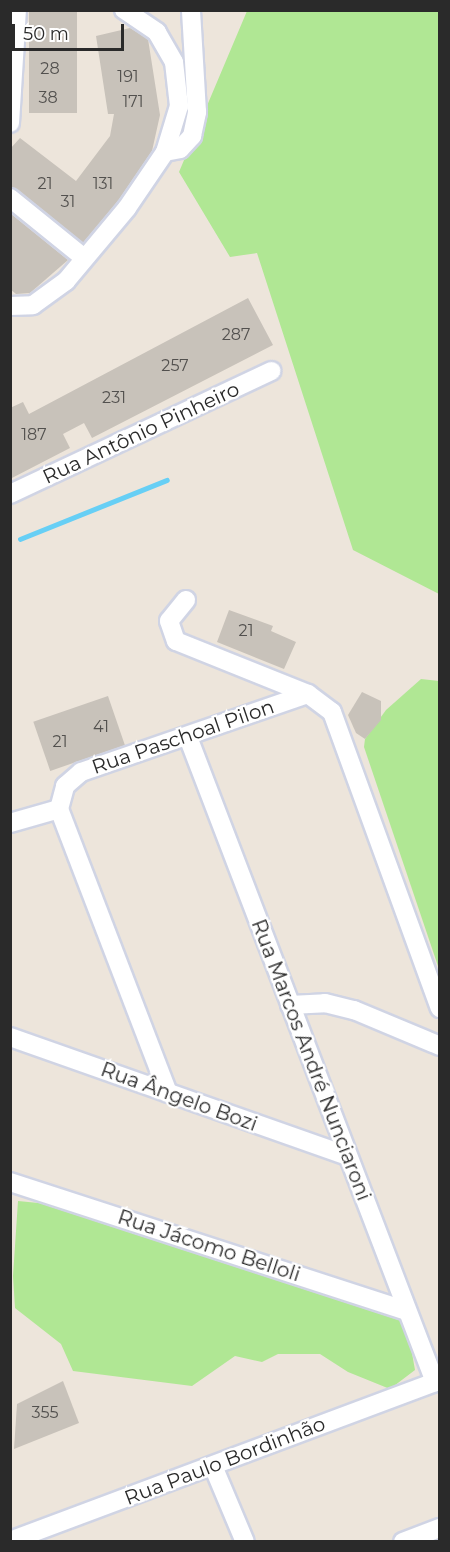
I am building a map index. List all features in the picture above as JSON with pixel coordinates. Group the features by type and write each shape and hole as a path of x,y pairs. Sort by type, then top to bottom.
{"street":[{"path":"11,122 17,10"},
{"path":"10,306 33,305 66,281 126,208 165,152 179,106 174,62 157,32 124,10"},
{"path":"165,152 180,149 192,136 197,112 191,10"},
{"path":"10,198 84,258"},
{"name":"Rua Antônio Pinheiro","path":"10,494 271,371"},
{"path":"186,600 169,621 176,641 308,694 332,712 440,1008"},
{"name":"Rua Paschoal Pilon","path":"59,809 65,786 81,772 308,694"},
{"name":"Rua Marcos André Nunciaroni","path":"188,737 348,1156 437,1381"},
{"path":"10,823 59,809 168,1093"},
{"path":"290,1005 325,1003 354,1010 440,1046"},
{"name":"Rua Ângelo Bozi","path":"10,1037 348,1156"},
{"name":"Rua Jácomo Belloli","path":"10,1182 408,1311"},
{"name":"Rua Paulo Bordinhão","path":"10,1541 437,1381"},
{"path":"213,1466 245,1542"},
{"path":"403,1542 440,1528"}],"green space":[{"path":"247,11 439,11 439,594 353,550 257,253 230,257 179,172"},
{"path":"421,679 439,681 439,969 364,747 365,739 386,710"},
{"path":"18,1201 69,1206 396,1313 410,1342 415,1370 390,1389 348,1372 320,1354 278,1354 262,1362 235,1356 192,1386 73,1371 61,1344 15,1308 13,1276"}],"building":[{"path":"29,10 77,10 77,113 29,113"},
{"path":"130,28 148,39 160,115 152,151 118,201 83,243 10,187 10,149 20,138 76,181 110,136 114,114 108,114 96,36"},
{"path":"10,213 68,260 30,293 16,294 10,289"},
{"path":"248,298 273,345 92,438 84,423 63,434 70,448 10,479 10,408 23,402 29,414"},
{"path":"229,610 273,626 271,631 296,642 284,669 217,642"},
{"path":"362,692 381,701 381,720 365,739 356,733 348,715"},
{"path":"108,696 125,745 50,771 33,722"},
{"path":"63,1381 79,1423 14,1449 17,1404"}],"waterway":[{"path":"20,539 167,480"}]}
